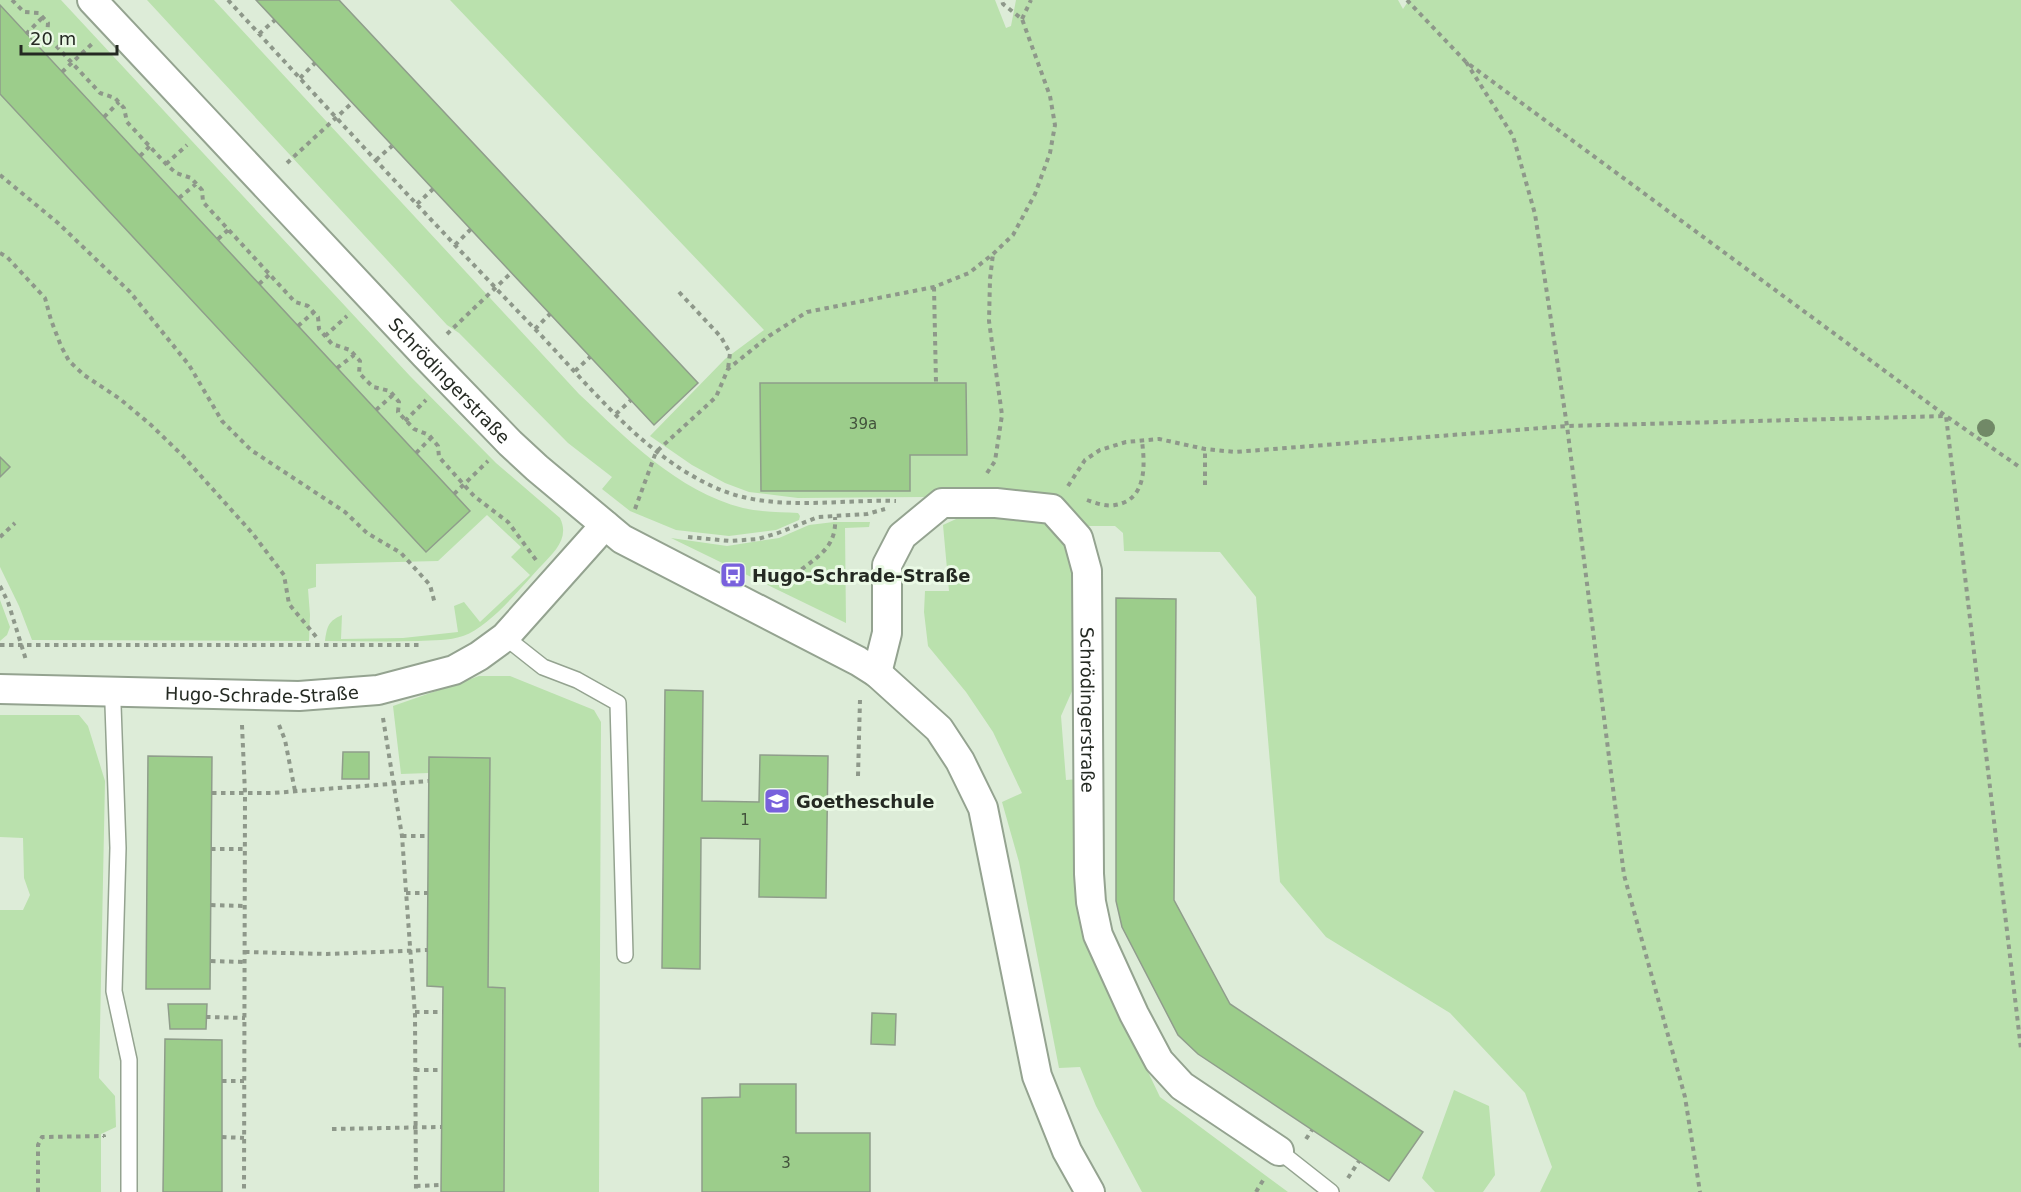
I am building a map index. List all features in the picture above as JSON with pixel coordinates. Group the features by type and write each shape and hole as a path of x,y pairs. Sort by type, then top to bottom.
{"street":[{"name":"Schrödingerstraße","path":"92,0 424,356 510,443 618,522 622,539 858,661 877,673 939,729 960,761 983,808 1037,1076 1067,1151 1090,1192"},
{"name":"Schrödingerstraße","path":"1058,500 1078,538 1087,571 1089,874 1091,902 1098,935 1134,1014 1159,1061 1182,1086 1279,1151"},
{"path":"877,673 887,633 886,565 902,536 942,503 1058,500"},
{"name":"Hugo-Schrade-Straße","path":"0,688 299,696 378,690 454,670 479,656 505,637 618,522"}],"lane":[{"path":"505,637 543,667 577,680 618,703 625,955"},
{"path":"113,705 118,848 114,991 129,1060 129,1192"},
{"path":"1279,1151 1331,1192"}],"path":[{"path":"12,0 24,12 39,13 48,22 47,36 100,93 115,98 119,102 124,108 127,122 166,164 176,173 190,178 202,190 203,202 228,230 295,302 308,306 314,312 318,317 318,329 332,344 350,350 360,361 359,373 373,387 390,391 399,402 398,412 405,421 414,429 432,438 438,446 439,458 474,496 507,522 539,564"},
{"path":"228,0 496,288 616,414 656,452 686,473 721,490 751,500 942,503"},
{"path":"728,369 769,336 807,312 934,287 969,273 1012,235 1035,194 1050,153 1055,125 1050,96 1022,20 1002,0"},
{"path":"1022,20 1030,0"},
{"path":"1407,0 1466,62 1946,416 2021,468"},
{"path":"26,34 43,17"},
{"path":"259,34 275,20"},
{"path":"62,72 100,37"},
{"path":"1466,62 1513,136 1534,214 1567,426 1624,875 1685,1097 1700,1192"},
{"path":"300,78 315,63"},
{"path":"104,117 119,102"},
{"path":"264,184 352,103"},
{"path":"166,164 194,138"},
{"path":"140,156 150,146"},
{"path":"376,160 393,146"},
{"path":"0,175 58,223 130,292 189,365 222,421 250,450 345,512 367,532 401,553 430,585 435,604"},
{"path":"179,198 196,184"},
{"path":"417,204 433,189"},
{"path":"455,244 471,229"},
{"path":"218,239 228,230"},
{"path":"0,254 6,257 45,298 51,320 69,361 84,375 120,399 151,425 183,456 253,534 284,575 289,604 318,639"},
{"path":"985,475 995,461 1002,416 989,321 993,254"},
{"path":"424,356 511,273"},
{"path":"259,284 269,274"},
{"path":"934,287 936,383"},
{"path":"618,522 644,481 656,452 716,397 728,369 730,353 721,337 679,292"},
{"path":"325,336 352,311"},
{"path":"298,326 314,312"},
{"path":"535,329 550,314"},
{"path":"337,368 354,355"},
{"path":"576,371 590,357"},
{"path":"405,421 433,394"},
{"path":"376,410 393,395"},
{"path":"616,414 631,400"},
{"path":"1058,500 1085,460 1100,450 1126,442 1159,439 1205,449 1235,452 1567,426 1946,416"},
{"path":"1946,416 2021,1048"},
{"path":"416,453 432,438"},
{"path":"1058,500 1076,498 1115,506 1128,500 1135,495 1142,482 1144,461 1142,441"},
{"path":"1204,485 1205,449"},
{"path":"454,494 494,455"},
{"path":"686,536 730,541 758,539 778,534 818,517 867,514 907,502"},
{"path":"778,593 792,576 823,553 830,544 835,532 835,517"},
{"path":"0,537 15,523"},
{"path":"0,586 8,602 28,664"},
{"path":"0,645 427,645"},
{"path":"378,690 402,836 411,950 415,1012 416,1192"},
{"path":"858,776 860,696"},
{"path":"275,719 285,740 295,791"},
{"path":"243,743 245,793 244,1192"},
{"path":"212,793 273,793 429,781"},
{"path":"402,836 429,836"},
{"path":"211,849 245,849"},
{"path":"406,893 428,893"},
{"path":"211,905 245,906"},
{"path":"245,952 327,954 428,950"},
{"path":"211,962 245,962"},
{"path":"415,1012 443,1012"},
{"path":"206,1017 245,1018"},
{"path":"415,1070 442,1070"},
{"path":"222,1081 244,1081"},
{"path":"332,1129 442,1127"},
{"path":"38,1192 38,1145 42,1137 104,1136 104,1147"},
{"path":"222,1137 244,1138"},
{"path":"1346,1181 1359,1161"},
{"path":"416,1186 441,1185"}],"green space":[{"path":"0,0 61,0 410,376 496,463 560,518 563,532 556,550 505,605 484,624 463,636 447,640 325,641 329,625 342,615 341,639 403,638 458,632 454,606 464,602 480,622 530,575 511,557 521,547 487,515 438,561 316,564 316,587 308,589 309,641 32,640 0,567 0,477 10,467 0,457 0,94 470,511 0,5"},
{"path":"147,0 214,0 579,394 654,461 674,476 719,500 743,508 798,513 799,520 776,530 729,536 676,530 630,511 602,489 612,477 568,443 459,333 447,325"},
{"path":"450,0 995,0 1006,28 1011,26 1016,0 1398,0 1403,9 1409,0 2021,0 2021,1192 1540,1192 1552,1167 1525,1093 1450,1013 1326,937 1280,882 1256,597 1220,552 1124,551 1123,533 1115,526 1085,526 1043,496 798,498 749,492 725,483 692,465 650,436 725,359 764,330"},
{"path":"980,508 1035,512 1069,536 1077,559 1080,673 1061,716 1066,780 1079,779 1091,953 1160,1097 1288,1192 1142,1192 1096,1106 1080,1067 1059,1068 1019,862 1002,802 1022,793 993,732 966,692 928,646 924,612 925,591 949,591 943,525"},
{"path":"870,522 869,527 845,528 846,623 671,538 727,546 779,538 809,525"},
{"path":"0,600 10,627 7,635 0,641"},
{"path":"479,676 510,676 594,710 601,722 599,1192 504,1192 505,988 488,987 490,758 430,757 429,773 401,774 393,706"},
{"path":"0,715 79,715 88,726 105,781 99,1078 115,1096 116,1127 101,1134 101,1192 0,1192 0,910 23,910 30,895 24,878 23,838 0,837"},
{"path":"1454,1090 1489,1106 1495,1175 1483,1192 1435,1192 1422,1178"}],"building":[{"path":"256,0 339,0 698,383 654,425"},
{"path":"0,5 470,511 426,552 0,94"},
{"path":"760,383 966,383 967,455 910,455 910,491 761,491"},
{"path":"0,457 10,467 0,477"},
{"path":"1116,598 1176,599 1174,900 1230,1004 1423,1132 1389,1181 1198,1054 1178,1035 1122,927 1116,901"},
{"path":"665,690 703,691 702,801 759,802 760,755 828,756 826,898 759,897 760,839 701,838 700,969 662,968"},
{"path":"343,752 369,752 369,779 342,779"},
{"path":"148,756 212,757 210,989 146,989"},
{"path":"429,757 490,758 488,987 505,988 504,1192 441,1192 443,987 427,986"},
{"path":"168,1004 207,1004 206,1029 170,1029"},
{"path":"872,1013 896,1014 895,1045 871,1044"},
{"path":"165,1039 222,1040 222,1192 163,1192"},
{"path":"740,1084 796,1084 796,1133 870,1133 870,1192 702,1192 702,1098 740,1097"}],"place":[{"name":"Hugo-Schrade-Straße","path":"733,575"},
{"name":"Goetheschule","path":"777,801"}]}
